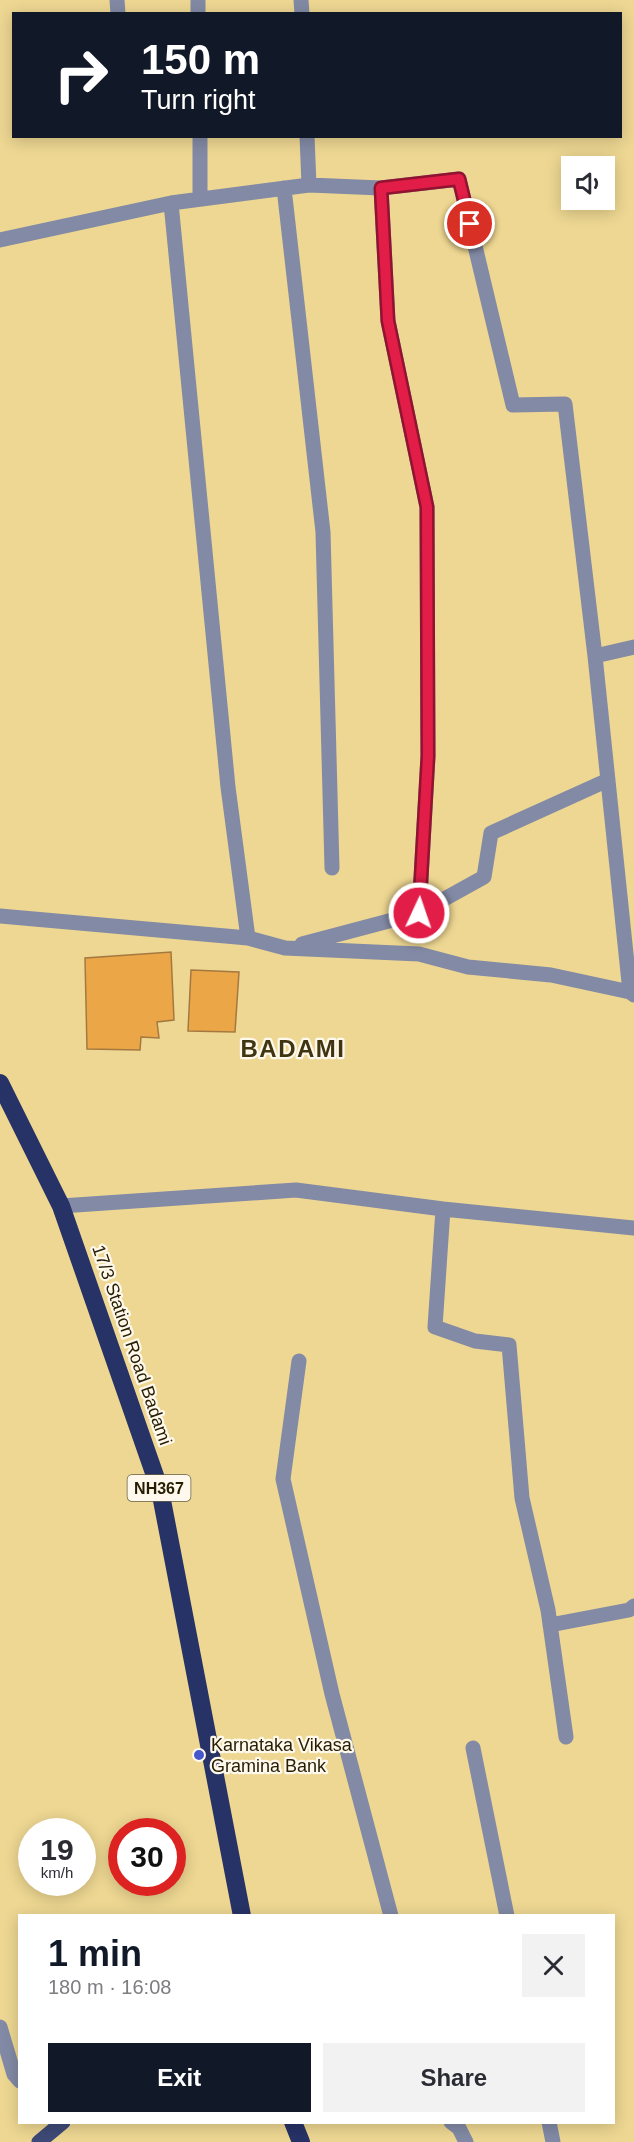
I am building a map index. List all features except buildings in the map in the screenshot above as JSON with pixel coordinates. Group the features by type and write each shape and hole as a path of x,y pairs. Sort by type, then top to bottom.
{"highway":[{"name":"17/3 Station Road Badami","path":"0,1083 61,1206 160,1490 242,1914"}],"main road":[{"path":"39,2142 57,2124"}],"street":[{"path":"200,138 200,199"},
{"path":"307,138 309,185"},
{"path":"0,240 171,203 200,199 309,185 381,188 459,179 513,405 566,404 632,994 551,975 468,967 419,954 285,948 248,938 0,916"},
{"path":"284,188 322,532 332,868"},
{"path":"381,188 388,321 427,507 428,756 419,913"},
{"path":"171,203 228,787 248,938"},
{"path":"596,656 634,647"},
{"path":"285,948 419,913 484,877 491,833 608,780"},
{"path":"61,1206 296,1190 443,1209 634,1228"},
{"path":"443,1209 435,1327 475,1341 510,1345 522,1498 550,1625 566,1737"},
{"path":"299,1361 283,1479 332,1694 390,1914"},
{"path":"550,1625 629,1610 634,1606"},
{"path":"473,1748 507,1914"},
{"path":"0,2027 14,2074 18,2079"},
{"path":"456,2124 466,2142"},
{"path":"549,2124 553,2142"}],"place":[{"name":"Karnataka Vikasa Gramina Bank","path":"199,1755"}],"district":[{"name":"BADAMI","path":"293,1049"}],"route":[{"path":"419,913 428,756 427,507 388,321 381,188 459,179 470,224"}]}
